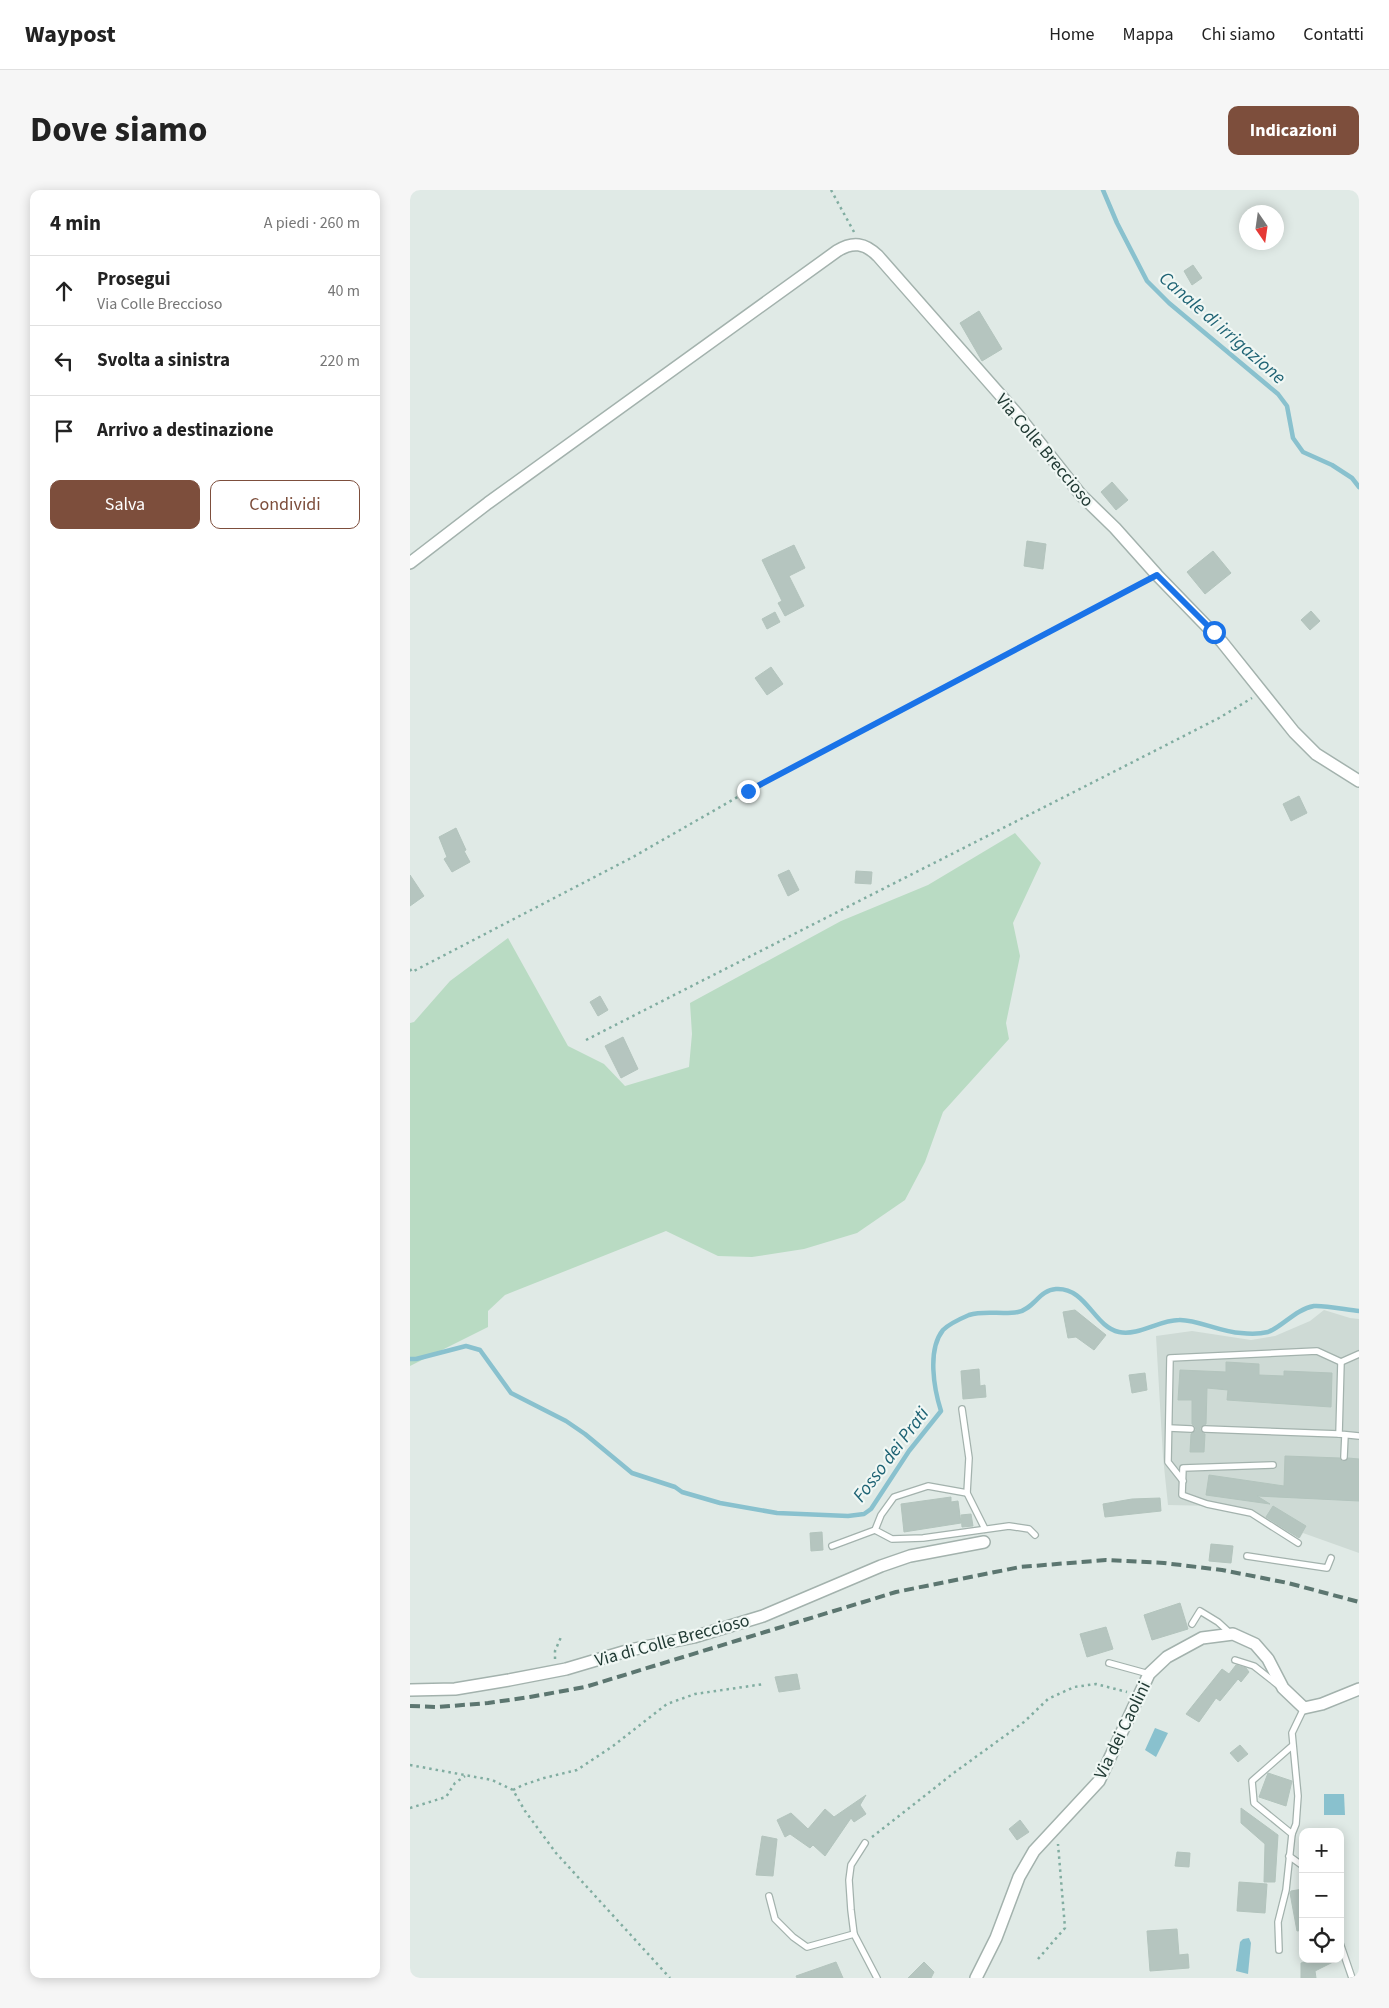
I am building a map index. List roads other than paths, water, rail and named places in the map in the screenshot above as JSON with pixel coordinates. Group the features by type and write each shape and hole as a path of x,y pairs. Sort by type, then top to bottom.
{"street":[{"name":"Via Colle Breccioso","path":"410,563 476,511 837,251 851,244 861,244 878,256 1017,414 1077,491 1218,636 1294,732 1308,747 1325,760 1359,781"},
{"name":"Via di Colle Breccioso","path":"410,1690 456,1689 555,1671 630,1650 694,1638 763,1616 881,1566 910,1556 984,1542"},
{"name":"Via dei Caolini","path":"976,1978 996,1938 1019,1877 1034,1851 1099,1781 1149,1674 1167,1657 1202,1638 1231,1634"},
{"path":"1231,1634 1254,1644 1268,1659 1283,1688 1304,1708 1322,1704 1359,1689"}],"lane":[{"path":"1183,1481 1168,1462 1170,1358 1317,1351 1341,1362 1359,1354"},
{"path":"1341,1362 1344,1457"},
{"path":"962,1409 969,1458 967,1493 985,1529"},
{"path":"1169,1428 1191,1428"},
{"path":"1205,1429 1359,1436"},
{"path":"1273,1465 1184,1468 1182,1495 1207,1504 1251,1513 1298,1543"},
{"path":"875,1530 881,1516 894,1497 928,1486 967,1493"},
{"path":"832,1546 875,1530 892,1538 923,1538 1009,1526 1029,1529 1036,1535"},
{"path":"1247,1556 1327,1568 1331,1558"},
{"path":"1192,1624 1200,1611 1218,1622 1231,1634"},
{"path":"1235,1660 1254,1666 1283,1688"},
{"path":"1109,1663 1149,1674"},
{"path":"1279,1950 1278,1922 1286,1890 1292,1834 1296,1824 1298,1796 1292,1733 1304,1708"},
{"path":"1292,1746 1252,1781 1254,1804 1292,1834"},
{"path":"865,1843 851,1866 849,1880 854,1934 877,1978"},
{"path":"1289,1856 1299,1863"},
{"path":"769,1896 775,1919 793,1937 807,1947 854,1934"},
{"path":"1344,1955 1352,1978"}],"water":[{"path":"1155,1728 1168,1733 1156,1757 1145,1750"},
{"path":"1324,1794 1344,1794 1345,1815 1324,1815"},
{"path":"1249,1938 1251,1943 1248,1974 1236,1971 1240,1942 1243,1939"}],"waterway":[{"name":"Canale di irrigazione","path":"1103,190 1117,223 1147,281 1169,303 1278,394 1287,406 1293,438 1303,452 1332,465 1352,478 1359,487"},
{"name":"Fosso dei Prati","path":"410,1359 466,1346 480,1350 511,1393 566,1421 585,1434 632,1473 675,1487 682,1492 720,1503 777,1513 848,1516 864,1514 871,1509 909,1451 941,1411 934,1381 933,1359 935,1348 943,1330 969,1315 1018,1312 1024,1310 1045,1293 1056,1289 1066,1290 1075,1294 1110,1329 1126,1333 1142,1330 1164,1322 1179,1320 1193,1321 1233,1332 1247,1334 1262,1333 1273,1330 1301,1311 1314,1306 1359,1311"}],"railway":[{"path":"410,1706 438,1707 488,1703 585,1687 896,1592 1020,1567 1106,1560 1164,1563 1222,1570 1288,1583 1359,1602"}]}
